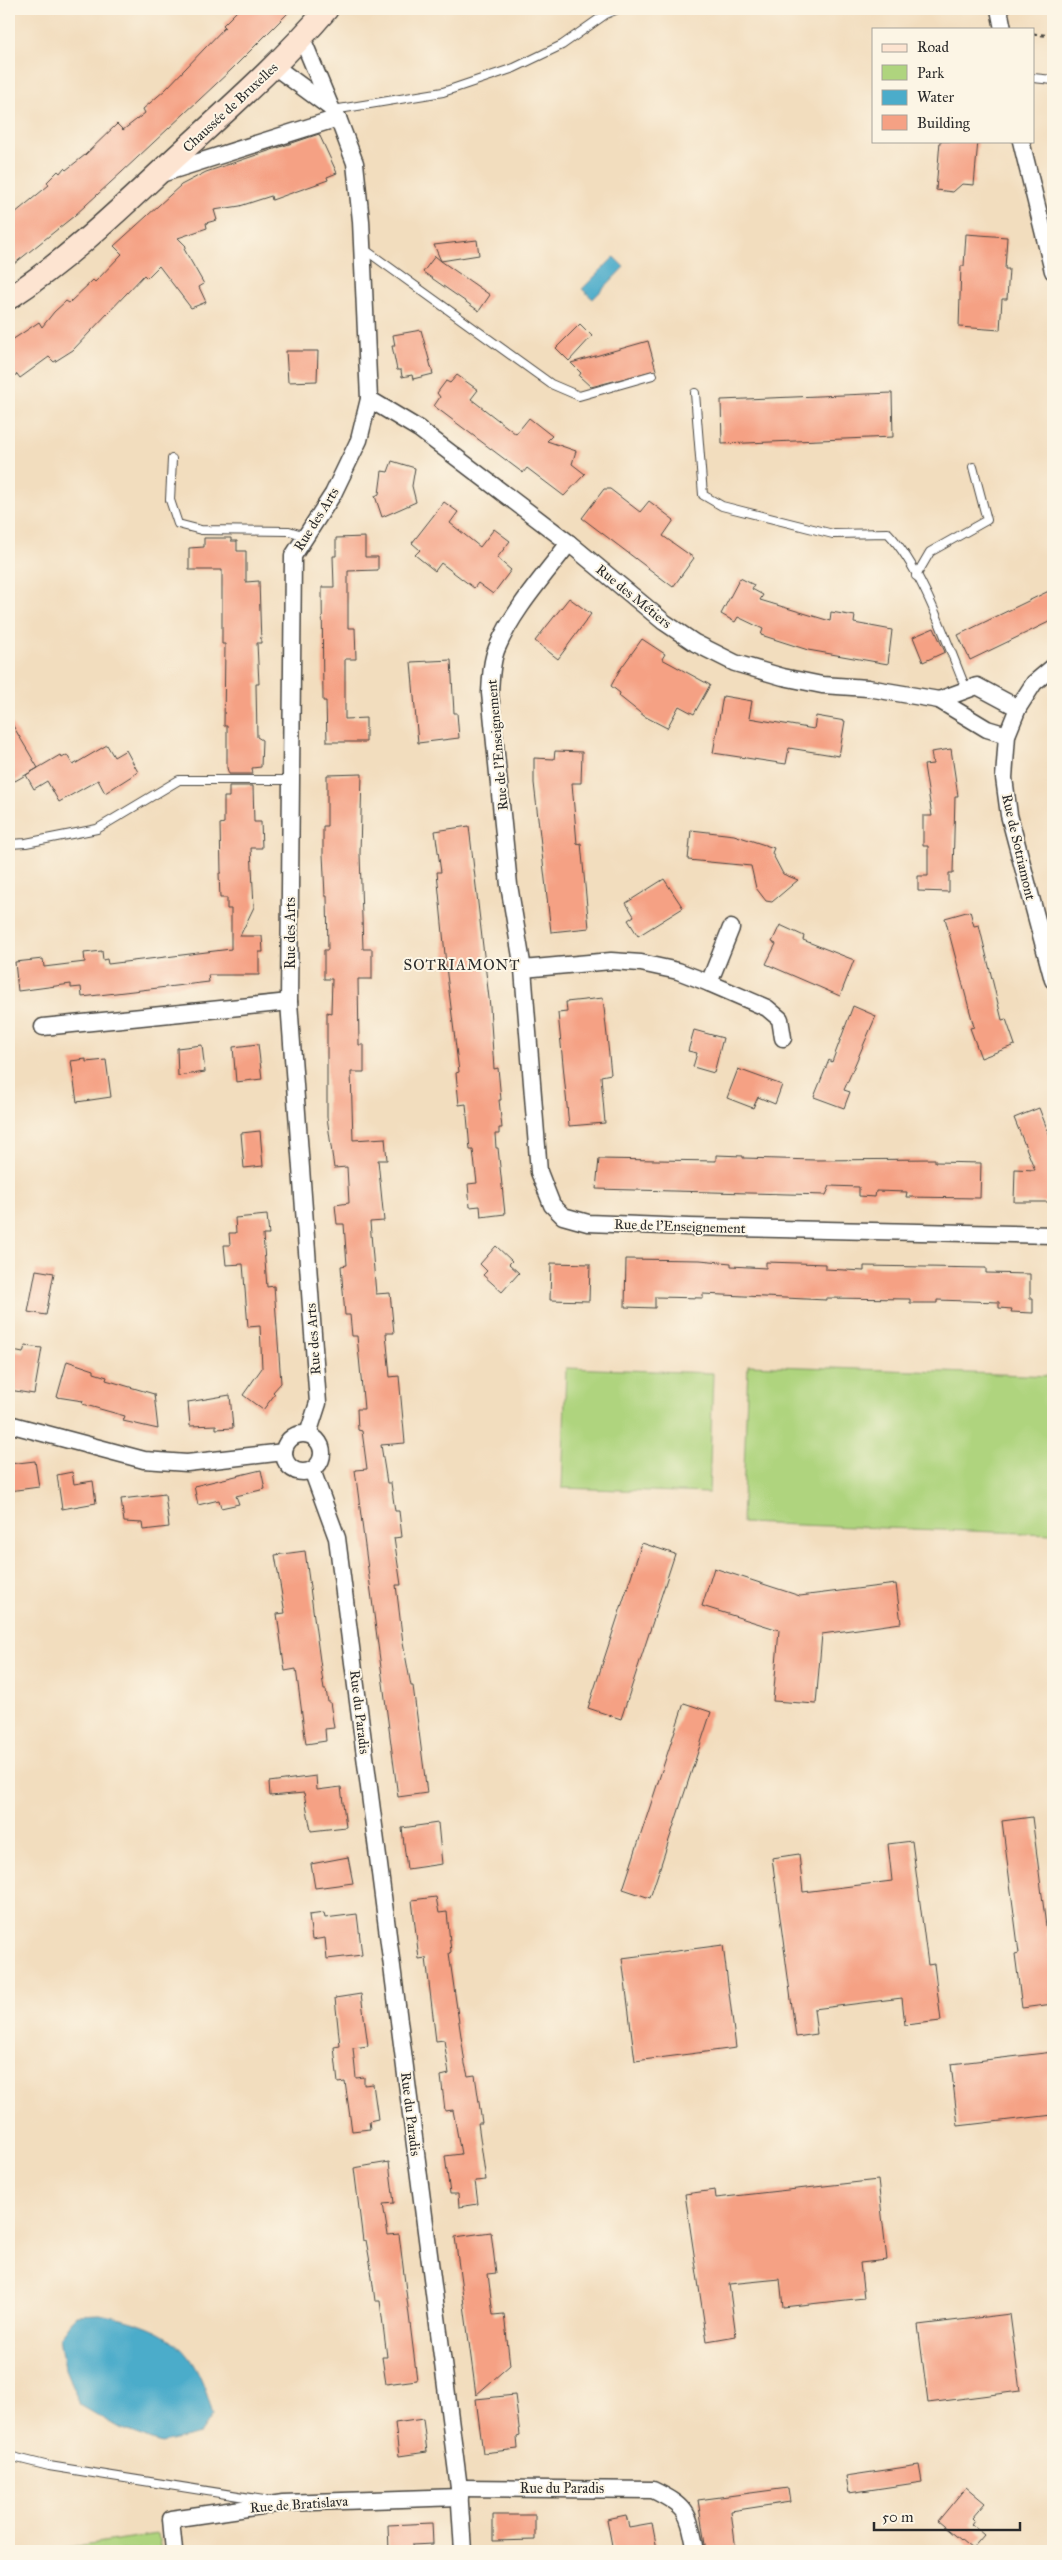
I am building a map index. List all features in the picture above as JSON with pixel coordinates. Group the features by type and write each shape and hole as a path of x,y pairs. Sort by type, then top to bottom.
{"main road":[{"name":"Chaussée de Bruxelles","path":"9,298 49,270 156,175 274,66 327,9"}],"street":[{"path":"999,9 1003,28"},
{"name":"Rue des Arts","path":"302,38 354,163 362,247 369,399 359,440 333,494 293,556 289,1002 318,1403 308,1434"},
{"path":"274,66 334,112"},
{"name":"Chaussée de Bruxelles","path":"156,175 334,112"},
{"path":"1021,142 1053,271"},
{"name":"Rue des Métiers","path":"369,399 419,429 569,543 664,622 696,643 735,663 783,677 822,685 868,688 939,700"},
{"name":"Rue de l'Enseignement","path":"569,543 508,626 497,649 492,668 490,693 509,885 523,969 539,1172 552,1205 563,1216 588,1222 689,1227 1053,1234"},
{"name":"Rue de Sotriamont","path":"1053,667 1034,683 1018,708 1007,735 1004,778 1009,815 1053,980"},
{"path":"939,700 977,686 1018,708"},
{"path":"939,700 987,729 1007,735"},
{"path":"709,983 730,928"},
{"path":"523,969 611,961 641,963 678,971 767,1008 780,1019 783,1038"},
{"path":"43,1027 289,1002"},
{"path":"9,1424 144,1460 187,1463 284,1452"},
{"path":"308,1434 320,1443 322,1448 321,1460 312,1470 302,1472 288,1465 284,1452 285,1446 294,1436 308,1434"},
{"name":"Rue du Paradis","path":"312,1470 338,1538 460,2492 653,2490 676,2501 688,2514 696,2551"},
{"path":"460,2492 463,2551"},
{"name":"Rue de Bratislava","path":"174,2551 171,2519 283,2503 460,2492"}],"lane":[{"path":"334,112 443,92 514,68 562,45 606,14 618,9"},
{"path":"1034,78 1053,80"},
{"path":"362,247 551,384 579,396 653,375"},
{"path":"695,393 703,495 722,506 833,534 888,533 901,546 966,689"},
{"path":"172,459 170,500 178,524 201,530 289,531 306,536"},
{"path":"916,576 930,552 987,520 972,467"},
{"path":"9,844 26,843 97,829 179,780 291,780"},
{"path":"9,2456 49,2466 283,2503"}],"path":[{"path":"1034,34 1053,36"}],"green space":[{"path":"748,1365 1053,1376 1053,1534 742,1523"},
{"path":"566,1368 713,1373 709,1493 562,1488"},
{"path":"158,2534 161,2551 62,2551 62,2548"}],"water":[{"path":"614,257 624,267 593,299 582,289"},
{"path":"100,2314 145,2326 162,2334 176,2344 187,2356 197,2371 206,2391 213,2415 200,2434 161,2443 119,2428 80,2405 65,2369 60,2337 76,2315"}],"building":[{"path":"239,9 292,9 231,70 74,216 9,268 9,218 49,185 47,182 58,171 60,173 64,168 66,170 85,155 117,124 123,130 145,113 143,109 165,90 225,27 223,25"},
{"path":"319,134 337,173 327,177 328,180 272,200 271,196 240,206 214,210 217,220 206,223 207,228 178,238 186,246 184,249 204,284 199,287 206,302 191,308 159,266 147,278 144,275 73,350 54,362 49,357 20,378 17,374 9,380 9,342 39,322 42,327 66,301 69,303 93,280 95,282 122,254 114,246 181,185 206,172"},
{"path":"940,142 978,142 974,185 962,184 953,192 936,190"},
{"path":"966,234 1007,237 1005,269 1009,269 1007,299 1002,299 1000,330 959,327 961,266 964,266"},
{"path":"477,240 479,255 441,261 434,245"},
{"path":"435,256 490,295 479,311 423,272"},
{"path":"580,324 592,336 569,361 556,348"},
{"path":"421,330 433,374 413,379 412,375 402,377 401,370 397,370 392,346 395,346 393,335"},
{"path":"648,341 656,370 591,387 579,376 581,373 571,363"},
{"path":"286,351 318,351 317,381 288,382"},
{"path":"457,375 478,390 471,399 516,434 529,418 552,436 547,441 576,451 572,464 585,474 564,496 527,468 523,473 434,406 440,397 437,393 446,381 450,383"},
{"path":"892,393 893,437 722,444 721,400"},
{"path":"392,461 415,468 412,486 416,502 382,517 375,496 379,494 382,471 388,472"},
{"path":"604,489 610,489 640,512 649,501 674,520 663,536 694,558 673,587 582,518"},
{"path":"444,502 458,512 450,523 480,547 494,529 510,541 497,558 511,570 493,594 478,583 474,588 441,563 435,571 415,555 420,550 412,543"},
{"path":"365,537 365,557 378,557 378,570 348,571 348,628 355,628 356,659 345,659 345,719 366,718 366,742 327,742 326,701 323,701 322,587 334,587 333,556 336,556 336,538"},
{"path":"204,538 231,538 231,541 237,541 237,551 246,551 246,582 259,581 261,643 257,643 259,684 256,684 257,737 262,740 261,767 252,768 253,774 229,774 227,768 227,726 224,726 225,644 222,644 222,570 189,570 189,548 204,547"},
{"path":"740,578 754,585 752,589 763,595 760,600 830,621 831,612 855,616 854,623 892,630 888,664 808,650 761,635 763,629 738,617 735,622 721,614"},
{"path":"1053,589 1053,620 970,660 958,635"},
{"path":"569,598 591,614 558,659 535,641"},
{"path":"934,628 945,652 923,662 913,637"},
{"path":"642,639 665,654 662,659 710,685 694,714 679,706 667,728 644,716 619,696 620,693 611,686 619,671"},
{"path":"451,660 454,713 457,713 459,738 418,743 411,662"},
{"path":"723,696 752,701 749,718 814,729 816,716 845,721 839,756 789,748 786,764 713,753"},
{"path":"9,719 38,768 15,781 9,769"},
{"path":"107,745 114,757 126,750 138,772 105,793 98,780 59,802 47,781 34,789 26,775 60,755 62,758 67,755 73,765"},
{"path":"951,749 958,796 955,796 953,873 949,873 949,892 918,891 918,876 928,876 928,846 923,846 923,816 932,816 924,765 933,764 931,752"},
{"path":"555,751 582,752 581,783 572,783 577,844 581,843 589,928 551,932 534,783 534,758 554,759"},
{"path":"362,774 360,853 363,949 372,949 372,979 358,979 359,1045 364,1045 364,1072 351,1072 353,1140 385,1138 387,1160 378,1160 384,1221 370,1222 376,1294 390,1293 394,1333 386,1333 390,1377 399,1376 405,1443 381,1445 387,1483 391,1483 395,1511 399,1511 402,1537 394,1538 401,1585 396,1585 403,1643 411,1686 413,1686 427,1793 398,1797 355,1470 367,1469 362,1431 358,1430 357,1409 364,1409 357,1336 352,1336 350,1315 345,1315 341,1266 347,1265 344,1224 337,1224 335,1205 349,1203 347,1167 334,1168 327,1117 327,1012 331,1013 332,979 324,979 324,950 328,950 327,896 325,896 323,854 323,826 327,826 327,775"},
{"path":"229,786 253,786 254,822 261,822 262,848 251,848 254,907 240,936 262,936 263,952 259,952 259,975 208,975 209,982 82,997 81,987 71,988 71,984 18,991 15,962 43,959 44,967 85,962 84,953 102,951 103,960 107,959 108,964 231,949 231,909 227,909 227,898 220,898 219,873 221,873 220,824 224,823 224,797 229,797"},
{"path":"469,826 490,1007 494,1069 498,1068 501,1100 499,1100 502,1128 499,1128 499,1134 495,1134 505,1214 481,1217 480,1206 470,1207 468,1184 477,1183 473,1150 470,1150 466,1104 459,1105 456,1073 459,1072 447,975 437,872 441,872 435,831"},
{"path":"691,830 734,835 774,848 772,853 783,874 798,880 772,902 766,901 756,888 751,866 688,860"},
{"path":"664,879 683,908 638,936 628,920 634,916 626,903"},
{"path":"970,911 974,926 979,925 1002,1020 1006,1019 1015,1045 981,1058 970,1028 974,1027 945,918"},
{"path":"780,925 804,936 803,940 854,960 840,996 766,964 776,944 772,942"},
{"path":"603,998 611,1074 601,1076 605,1123 569,1126 558,1013 567,1012 566,1002"},
{"path":"853,1006 876,1016 844,1090 850,1092 844,1108 814,1097 829,1060 832,1062"},
{"path":"694,1030 723,1038 714,1073 693,1067 697,1053 688,1051"},
{"path":"258,1044 262,1079 236,1082 233,1047"},
{"path":"202,1045 205,1072 178,1076 177,1048"},
{"path":"86,1059 86,1062 106,1060 111,1097 77,1102 71,1061"},
{"path":"738,1069 782,1085 775,1104 758,1097 753,1108 727,1098"},
{"path":"1039,1108 1053,1144 1053,1202 1014,1202 1015,1169 1035,1170 1014,1118"},
{"path":"260,1131 263,1166 244,1168 241,1133"},
{"path":"716,1155 743,1156 743,1158 815,1160 935,1159 935,1162 981,1163 980,1198 906,1197 907,1192 876,1191 875,1197 859,1196 859,1187 830,1186 826,1195 596,1189 599,1159 716,1161"},
{"path":"267,1215 269,1235 263,1235 267,1287 274,1286 281,1383 273,1392 275,1394 263,1410 243,1395 262,1368 260,1326 248,1327 243,1264 226,1265 224,1245 230,1245 229,1233 236,1233 235,1218"},
{"path":"496,1246 512,1261 509,1264 519,1273 502,1292 483,1275 487,1271 480,1264"},
{"path":"626,1259 700,1260 731,1263 731,1266 766,1268 766,1262 825,1264 825,1269 864,1271 864,1266 986,1268 986,1273 1030,1274 1030,1298 1033,1298 1033,1313 1011,1312 1012,1309 999,1308 999,1302 937,1300 937,1303 910,1303 910,1299 826,1298 826,1300 703,1294 703,1298 655,1297 655,1308 625,1307"},
{"path":"551,1263 590,1264 589,1301 550,1300"},
{"path":"36,1270 54,1273 46,1315 28,1312"},
{"path":"25,1346 42,1348 34,1394 9,1390 13,1351 23,1353"},
{"path":"67,1361 94,1370 94,1373 107,1377 106,1380 154,1394 158,1429 123,1421 125,1416 82,1404 83,1401 57,1397"},
{"path":"230,1395 233,1428 216,1429 216,1425 190,1426 188,1402"},
{"path":"35,1461 39,1487 9,1491 9,1464"},
{"path":"261,1470 265,1489 236,1496 239,1504 221,1508 219,1500 198,1505 194,1486"},
{"path":"72,1472 74,1484 93,1481 96,1503 62,1509 57,1475"},
{"path":"165,1494 169,1527 143,1530 142,1523 124,1522 121,1499"},
{"path":"642,1543 675,1554 621,1719 588,1708"},
{"path":"305,1551 324,1690 326,1690 328,1702 330,1702 334,1728 325,1729 326,1741 306,1744 296,1669 285,1671 277,1614 285,1613 275,1555"},
{"path":"714,1568 800,1596 896,1584 901,1623 822,1634 816,1704 773,1701 779,1630 702,1606"},
{"path":"684,1703 711,1712 650,1898 623,1889"},
{"path":"316,1776 317,1790 341,1787 346,1827 311,1831 304,1793 270,1796 269,1782"},
{"path":"1032,1817 1053,1981 1053,2004 1022,2008 1015,1954 1019,1953 1002,1821"},
{"path":"438,1823 442,1864 407,1869 402,1828"},
{"path":"912,1841 928,1965 934,1964 941,2021 905,2025 902,1998 814,2009 817,2034 796,2037 772,1858 799,1854 803,1892 892,1881 888,1844"},
{"path":"348,1857 353,1883 315,1888 311,1864"},
{"path":"436,1897 439,1913 447,1912 451,1952 449,1953 465,2064 468,2076 475,2075 482,2123 478,2123 486,2180 475,2181 478,2204 459,2207 458,2194 450,2194 445,2156 461,2154 453,2110 445,2111 441,2076 449,2074 444,2040 436,2041 426,1958 419,1959 412,1900"},
{"path":"324,1913 325,1918 357,1914 362,1955 327,1959 325,1938 312,1940 309,1915"},
{"path":"723,1945 736,2048 635,2061 622,1958"},
{"path":"361,1994 368,2046 353,2048 356,2078 364,2077 364,2085 373,2084 378,2119 369,2121 370,2129 352,2131 345,2082 338,2083 334,2047 340,2046 335,1998"},
{"path":"1053,2052 1053,2115 958,2126 951,2064"},
{"path":"389,2162 394,2203 383,2204 388,2235 399,2234 417,2380 386,2384 382,2357 387,2357 380,2301 375,2301 366,2240 363,2241 354,2168"},
{"path":"878,2180 887,2260 860,2263 864,2298 783,2307 780,2279 729,2284 736,2336 707,2341 685,2194 715,2190 716,2198"},
{"path":"491,2232 496,2273 488,2274 493,2315 504,2314 510,2365 476,2395 455,2237"},
{"path":"1010,2314 1020,2391 928,2403 918,2325"},
{"path":"515,2395 520,2435 517,2436 518,2449 483,2453 476,2399"},
{"path":"423,2419 427,2452 399,2456 395,2423"},
{"path":"919,2465 922,2482 849,2493 846,2476"},
{"path":"966,2487 985,2503 972,2518 974,2520 971,2524 984,2535 972,2549 938,2521"},
{"path":"788,2488 790,2502 731,2511 736,2550 706,2551 698,2500"},
{"path":"493,2515 535,2515 535,2540 493,2541"},
{"path":"626,2515 629,2527 652,2523 657,2549 613,2551 607,2519"},
{"path":"432,2523 433,2544 412,2545 412,2551 389,2551 388,2525"}],"district":[{"name":"SOTRIAMONT","path":"462,965"}]}
